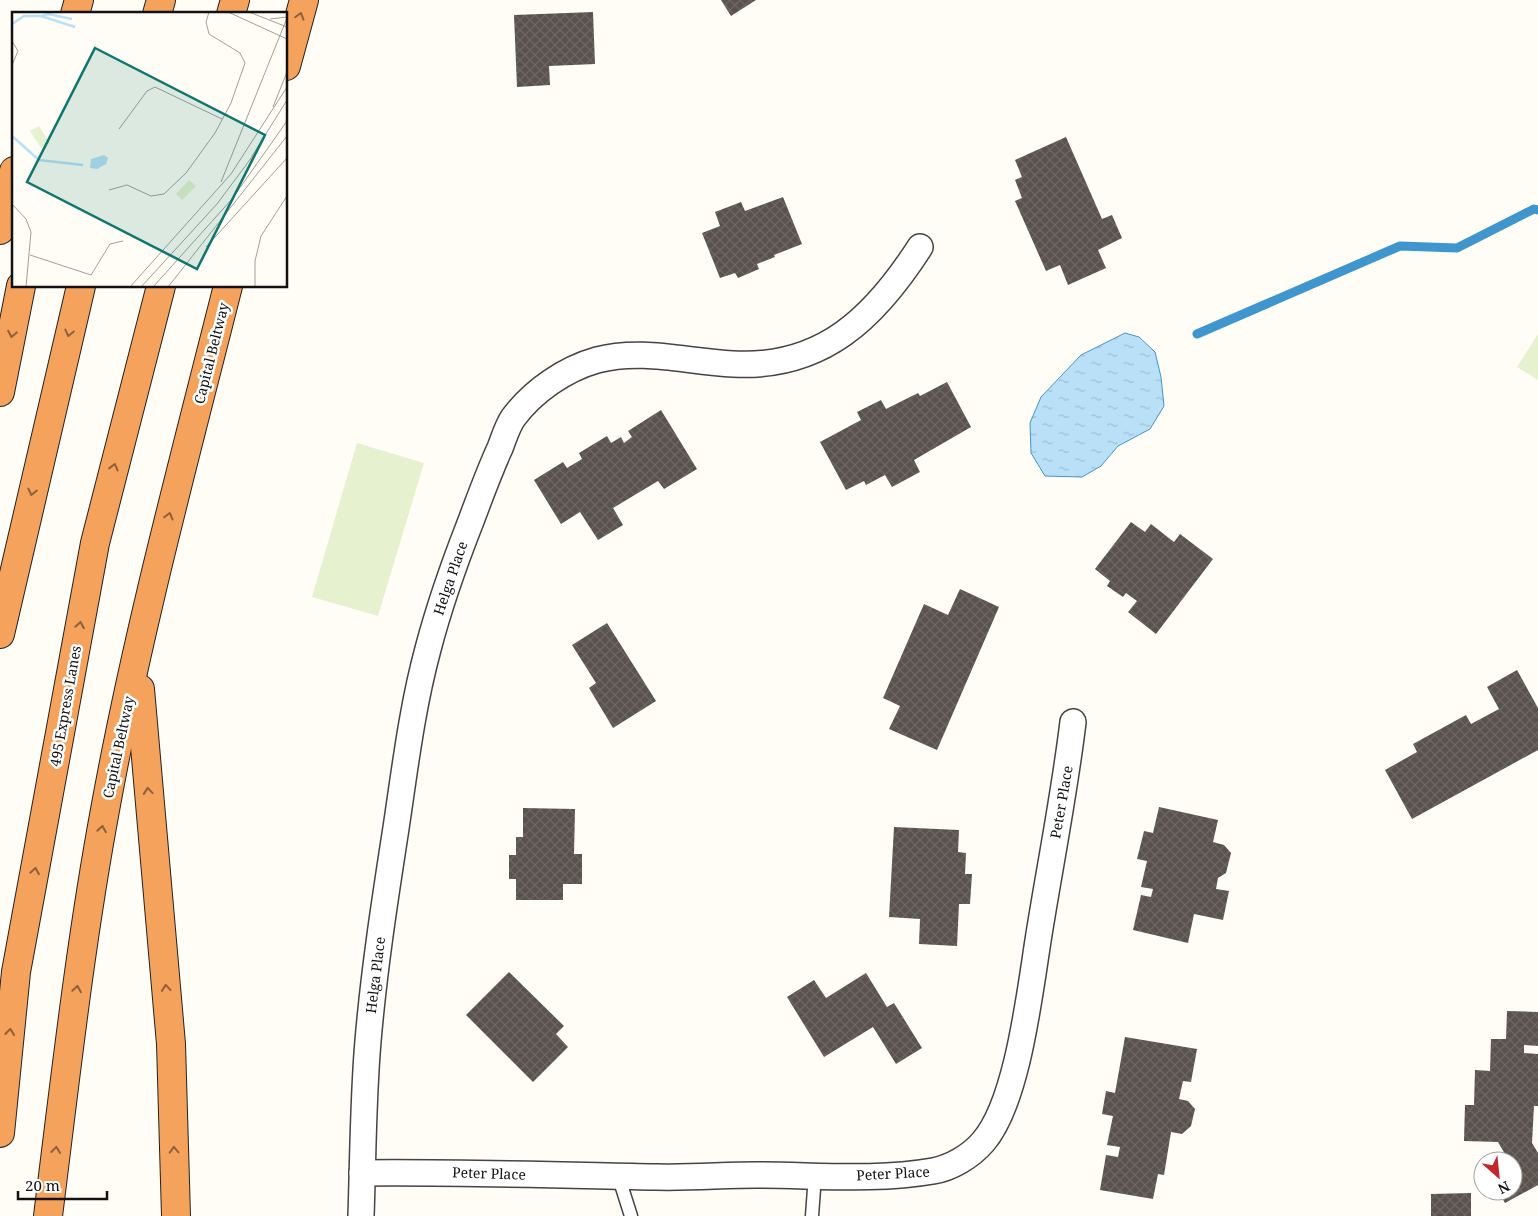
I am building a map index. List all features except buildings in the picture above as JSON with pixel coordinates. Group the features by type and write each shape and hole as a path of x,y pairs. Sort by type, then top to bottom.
{"highway":[{"path":"288,59 304,0"},
{"path":"0,230 12,179"},
{"path":"0,392 21,288"},
{"path":"0,634 81,288"},
{"name":"495 Express Lanes","path":"0,1133 16,972 95,543 160,288"},
{"name":"Capital Beltway","path":"48,1216 71,1030 105,810 158,556 227,288"},
{"path":"158,556 139,694 171,1044 176,1216"}],"street":[{"name":"Helga Place","path":"361,1216 370,1023 379,940 413,718 427,650 452,565 478,496 512,420 536,393 565,373 595,360 629,354 734,364 774,362 810,352 843,336 870,313 897,282 920,247"},
{"name":"Peter Place","path":"362,1173 656,1177 892,1175 936,1171 963,1159 983,1143 997,1124 1009,1095 1022,1033 1073,722"}],"lane":[{"path":"618,1175 632,1216"},
{"path":"812,1216 815,1175"}],"green space":[{"path":"1538,334 1538,380 1517,367"},
{"path":"357,443 424,463 378,616 312,597"}],"water":[{"path":"1125,333 1139,337 1155,352 1161,377 1164,406 1150,429 1118,446 1101,466 1082,477 1045,476 1031,453 1030,423 1041,397 1081,355"}],"waterway":[{"path":"1197,334 1400,246 1457,248 1534,209 1538,210"}]}
